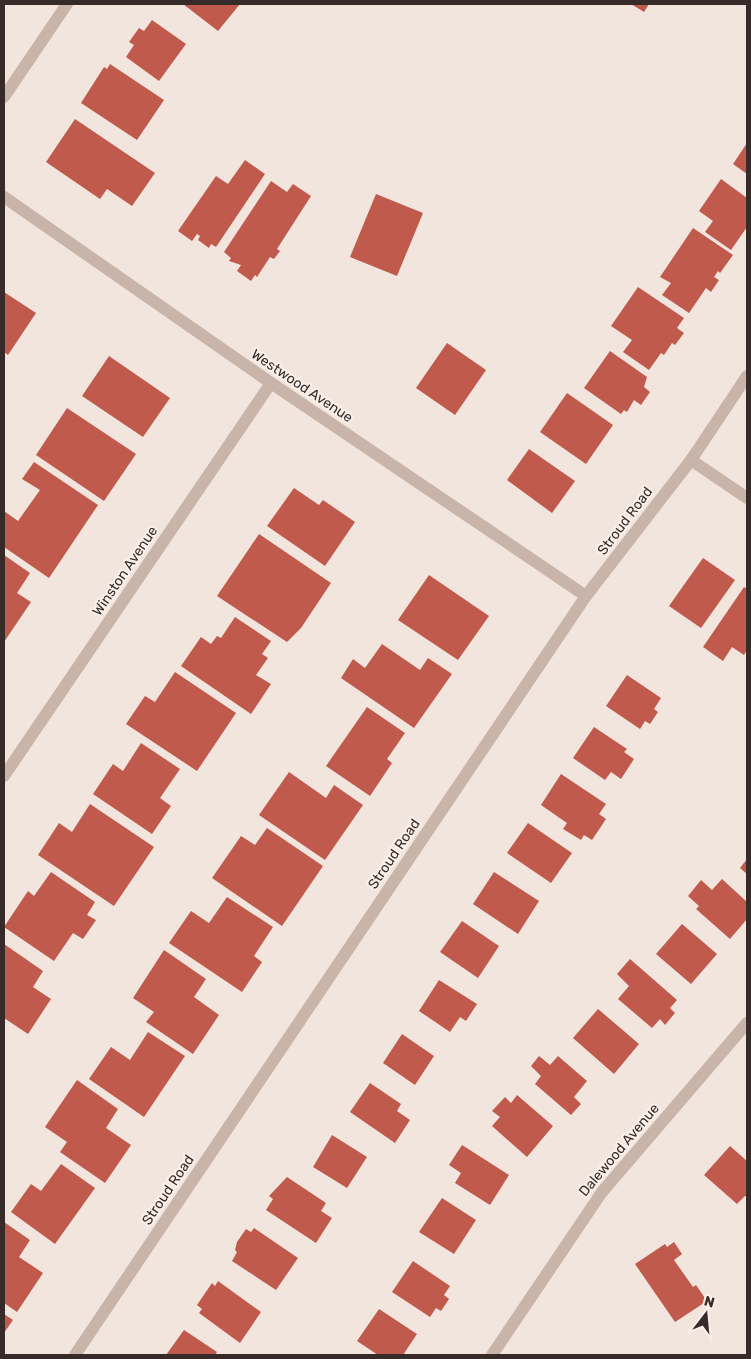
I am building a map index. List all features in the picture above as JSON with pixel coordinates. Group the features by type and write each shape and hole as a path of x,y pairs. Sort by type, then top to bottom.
{"street":[{"path":"4,97 67,4"},
{"name":"Westwood Avenue","path":"4,198 271,383 586,596"},
{"name":"Stroud Road","path":"75,1355 586,596 690,460 747,376"},
{"name":"Winston Avenue","path":"4,776 271,383"},
{"path":"690,460 747,498"},
{"name":"Dalewood Avenue","path":"492,1355 602,1192 747,1022"}],"building":[{"path":"183,4 240,4 218,31"},
{"path":"631,4 649,4 644,12"},
{"path":"152,20 186,44 159,81 126,57 134,45 129,42 139,28 144,31"},
{"path":"110,64 164,100 137,140 81,103 104,67 107,69"},
{"path":"75,119 155,173 132,206 107,189 100,199 46,162"},
{"path":"747,143 747,174 733,164"},
{"path":"245,160 265,174 216,247 211,244 209,248 198,240 200,236 197,234 192,241 178,231 216,176 228,184"},
{"path":"721,179 747,198 747,227 731,250 705,232 713,221 699,211"},
{"path":"271,181 287,192 293,184 311,196 277,249 280,251 274,259 270,257 257,277 255,275 251,281 237,271 241,265 229,261 231,258 224,252"},
{"path":"376,194 423,213 397,276 350,257"},
{"path":"693,228 733,255 720,273 718,271 714,277 719,280 711,292 706,288 689,313 662,295 671,283 660,277"},
{"path":"638,287 684,318 677,328 684,333 675,345 672,343 664,355 661,353 649,370 623,352 632,340 611,326"},
{"path":"4,292 36,313 8,355 4,352"},
{"path":"447,343 486,370 455,415 416,388"},
{"path":"610,351 647,377 644,387 650,392 641,405 634,400 627,412 624,410 621,414 584,388"},
{"path":"109,356 170,398 143,437 82,396"},
{"path":"567,393 613,425 586,464 540,432"},
{"path":"67,408 136,454 104,501 36,455"},
{"path":"529,449 575,481 552,513 507,480"},
{"path":"34,462 98,505 49,578 4,547 4,511 18,521 40,490 22,479"},
{"path":"294,488 319,505 323,500 355,522 325,566 267,526"},
{"path":"259,534 331,583 301,628 287,642 217,596"},
{"path":"4,555 30,573 17,593 31,602 4,642"},
{"path":"703,558 735,580 701,628 669,606"},
{"path":"429,575 489,616 458,660 398,620"},
{"path":"744,587 747,589 747,650 744,655 732,647 723,661 703,647"},
{"path":"235,617 271,641 262,654 268,658 256,675 271,684 251,714 181,666 201,637 211,644 217,636 221,638"},
{"path":"382,644 420,670 428,658 452,674 414,728 341,678 353,659 365,668"},
{"path":"175,672 236,713 197,771 126,724 145,696 155,702"},
{"path":"627,675 661,698 654,709 658,712 650,724 645,721 640,729 606,706"},
{"path":"367,707 405,733 387,759 392,763 370,796 326,766"},
{"path":"594,727 627,749 624,752 634,759 621,779 611,772 605,780 573,758"},
{"path":"141,743 180,769 160,798 171,806 152,834 93,794 113,764 123,771"},
{"path":"289,772 326,798 334,785 363,805 325,860 259,815"},
{"path":"561,774 606,804 599,814 606,819 592,840 584,835 581,840 563,829 567,823 541,805"},
{"path":"90,804 154,847 114,906 38,855 59,823 72,832"},
{"path":"528,823 572,853 551,883 507,853"},
{"path":"267,828 323,866 282,926 212,878 241,836 255,845"},
{"path":"747,859 747,874 740,868"},
{"path":"51,872 95,902 87,915 96,920 83,939 73,933 54,961 4,927 28,891 34,896"},
{"path":"494,872 539,901 518,934 473,904"},
{"path":"722,879 747,902 747,919 730,939 696,909 699,906 688,896 701,880 712,890"},
{"path":"227,897 273,927 254,956 262,962 242,992 169,943 191,911 209,923"},
{"path":"462,921 499,946 478,978 440,952"},
{"path":"682,924 717,954 691,984 656,954"},
{"path":"4,944 43,971 33,987 51,999 28,1034 4,1018"},
{"path":"164,950 206,979 194,997 219,1015 193,1054 146,1022 154,1012 133,998"},
{"path":"630,959 677,1000 670,1008 675,1013 665,1025 660,1019 652,1028 618,999 629,986 617,974"},
{"path":"439,980 477,1004 466,1021 460,1017 450,1032 419,1011"},
{"path":"598,1009 639,1044 614,1074 573,1038"},
{"path":"148,1032 185,1056 144,1117 89,1079 111,1047 130,1060"},
{"path":"402,1034 434,1056 415,1085 383,1063"},
{"path":"539,1056 550,1065 558,1056 587,1081 574,1097 581,1104 571,1115 535,1084 541,1076 531,1066"},
{"path":"77,1080 118,1109 106,1128 131,1145 105,1183 60,1152 67,1142 45,1127"},
{"path":"370,1083 401,1104 397,1111 410,1120 395,1143 350,1112"},
{"path":"517,1095 553,1126 527,1157 492,1126 500,1117 492,1111 505,1097 511,1103"},
{"path":"332,1135 367,1157 347,1188 313,1167"},
{"path":"462,1145 509,1175 490,1205 455,1183 461,1173 449,1165"},
{"path":"730,1146 747,1161 747,1197 745,1196 737,1204 704,1175"},
{"path":"61,1164 95,1188 55,1244 11,1212 31,1184 41,1191"},
{"path":"287,1177 326,1203 321,1211 332,1218 316,1243 266,1210 273,1199 269,1196"},
{"path":"442,1198 476,1220 454,1254 419,1232"},
{"path":"4,1222 30,1240 19,1257 43,1273 17,1312 4,1303"},
{"path":"254,1228 298,1258 276,1290 232,1261 237,1252 235,1250 237,1242 246,1229 251,1232"},
{"path":"674,1242 682,1254 674,1260 693,1287 696,1285 707,1301 675,1322 635,1264 665,1244 667,1247"},
{"path":"413,1261 450,1286 444,1295 449,1299 441,1311 436,1308 430,1317 392,1292"},
{"path":"218,1281 261,1312 240,1343 199,1313 202,1309 197,1305 212,1283 215,1286"},
{"path":"379,1309 417,1334 403,1355 378,1355 357,1341"},
{"path":"4,1314 13,1320 4,1333"},
{"path":"184,1330 217,1352 215,1355 166,1355"}]}
